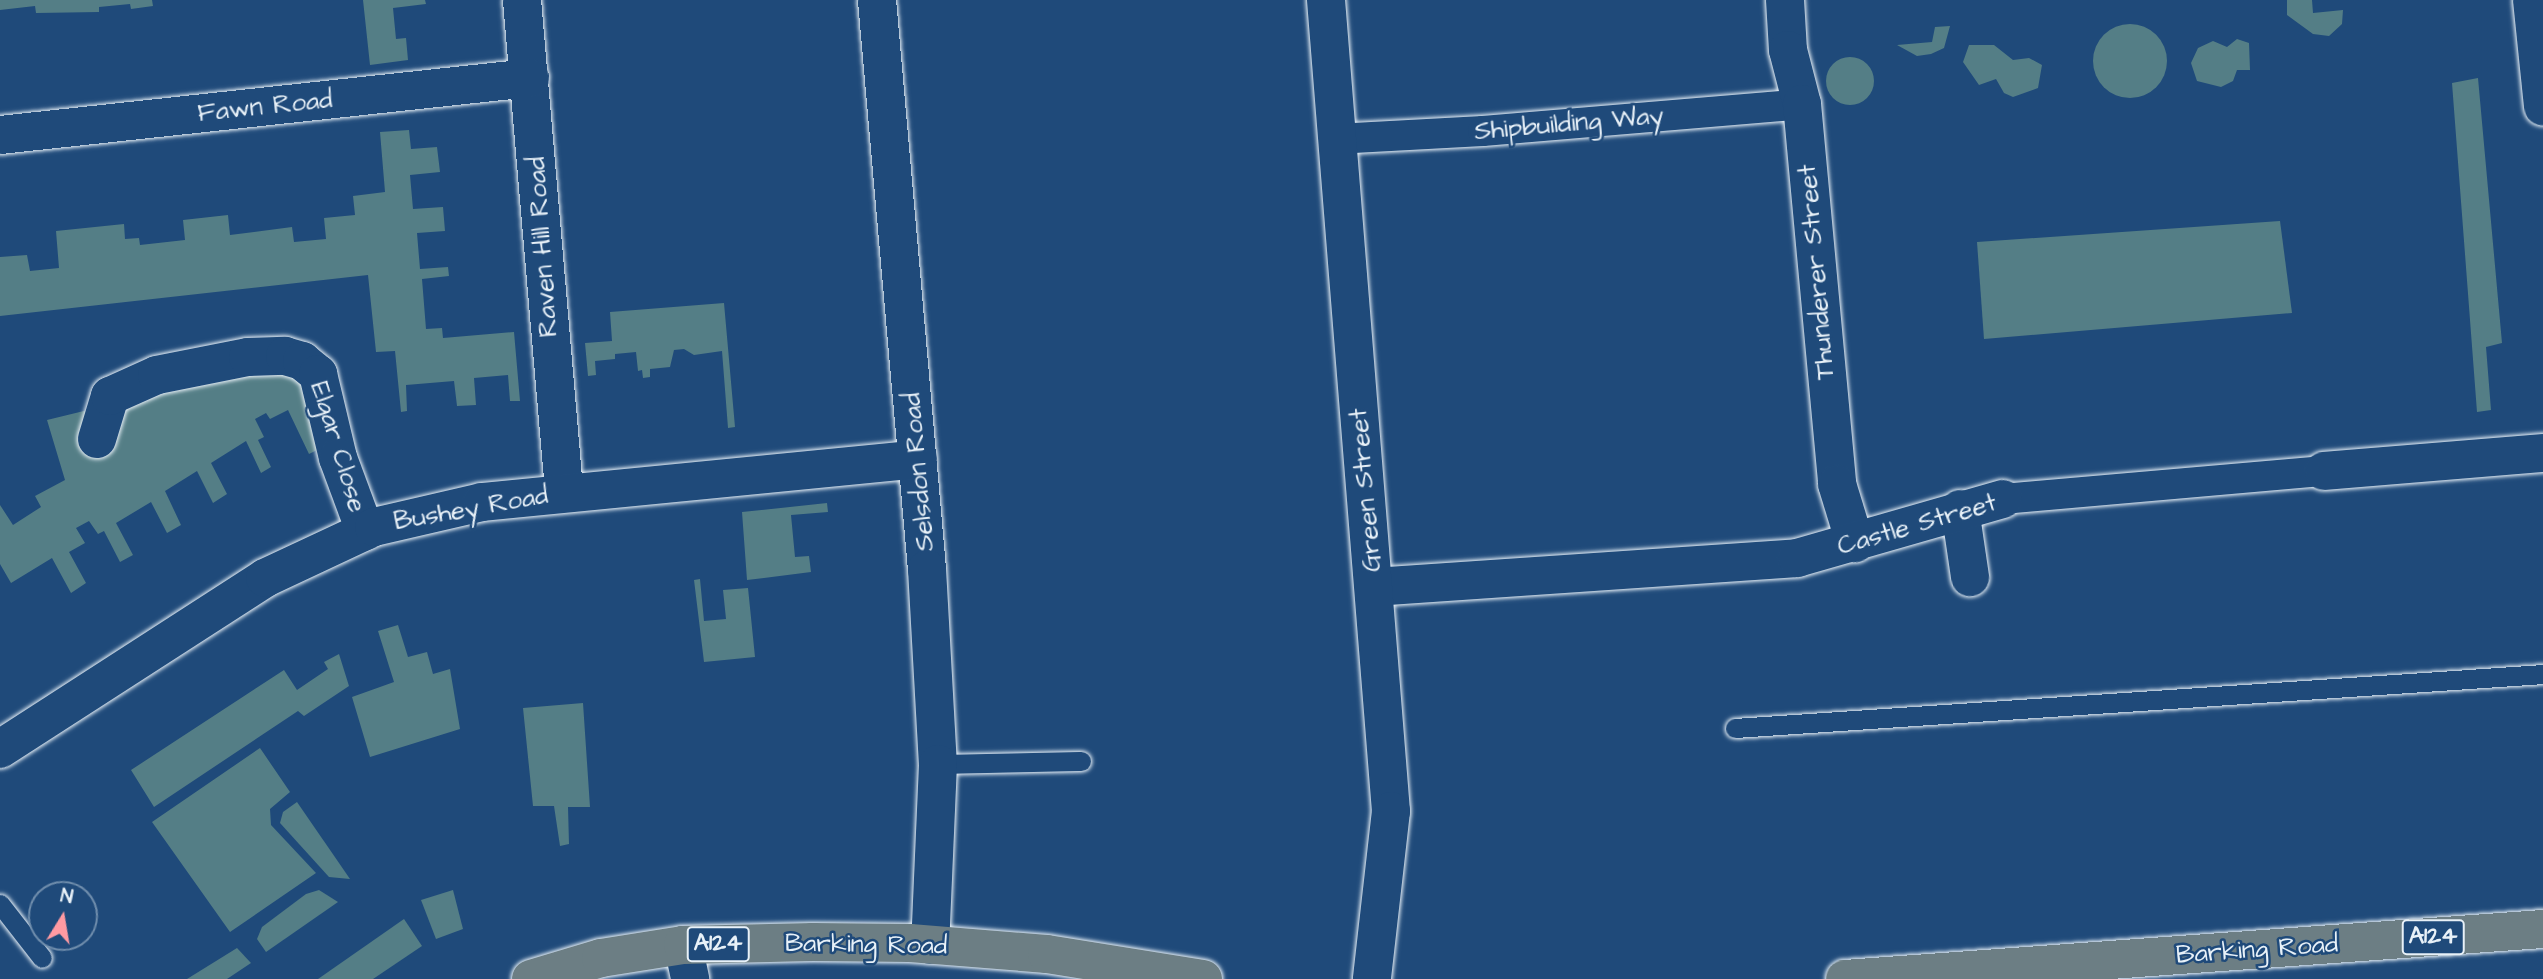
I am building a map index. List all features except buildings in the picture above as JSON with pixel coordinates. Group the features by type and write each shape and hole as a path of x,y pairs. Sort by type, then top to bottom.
{"main road":[{"name":"Barking Road","path":"1845,979 2205,966 2543,929"},
{"name":"Barking Road","path":"531,979 601,958 686,962 930,944 1047,954 1203,979"}],"street":[{"name":"Raven Hill Road","path":"522,0 564,493"},
{"name":"Selsdon Road","path":"877,0 918,459 938,764 930,944"},
{"name":"Green Street","path":"1326,0 1335,139 1391,811 1372,979"},
{"name":"Thunderer Street","path":"1785,0 1788,50 1802,104 1837,484 1855,543"},
{"path":"2532,0 2543,106"},
{"name":"Fawn Road","path":"0,135 530,78"},
{"name":"Shipbuilding Way","path":"1335,139 1483,131 1802,104"},
{"name":"Elgar Close","path":"97,439 110,396 157,375 248,357 285,356 302,361 318,374 338,458 365,531"},
{"name":"Castle Street","path":"1374,587 1797,558 1855,543 1960,509 2003,499 2543,453"},
{"name":"Bushey Road","path":"0,749 265,578 365,531 423,513 564,493 918,459"},
{"path":"1960,509 1970,577"}],"lane":[{"path":"1735,728 2543,674"},
{"path":"938,764 1082,761"},
{"path":"0,904 42,958"}],"green space":[{"path":"0,0 152,0 153,6 131,9 130,4 99,7 99,12 36,13 35,6 0,10"},
{"path":"363,0 425,0 426,4 393,8 396,39 406,38 408,60 370,65"},
{"path":"2287,0 2312,0 2313,13 2343,10 2342,24 2329,36 2313,34 2287,15"},
{"path":"2130,24 2144,27 2156,35 2164,47 2167,61 2164,75 2156,87 2144,95 2130,98 2116,95 2104,87 2096,75 2093,61 2096,47 2104,35 2116,27"},
{"path":"1950,26 1944,48 1931,54 1917,56 1897,45 1932,42 1935,27"},
{"path":"2237,39 2249,43 2250,70 2237,70 2233,81 2221,87 2197,81 2191,63 2198,48 2213,41 2227,47"},
{"path":"1969,45 1994,45 2013,60 2029,58 2042,65 2038,88 2013,97 2004,93 1996,79 1979,85 1963,62"},
{"path":"1850,57 1867,64 1874,81 1867,98 1850,105 1833,98 1826,81 1833,64"},
{"path":"2478,78 2502,343 2486,347 2491,410 2477,412 2452,83"},
{"path":"409,130 411,149 437,147 440,172 410,175 413,209 443,207 445,231 417,233 420,269 448,267 449,276 422,279 426,329 442,328 443,338 514,332 520,401 510,401 508,375 474,378 476,405 457,406 454,381 406,385 407,411 401,412 395,351 376,352 368,275 0,316 0,257 27,255 30,271 59,268 56,231 124,224 125,239 139,238 140,245 185,240 183,220 228,215 230,235 292,227 294,242 326,239 324,218 355,215 353,196 385,192 380,132"},
{"path":"2280,221 2292,313 1984,339 1977,242"},
{"path":"724,303 735,427 728,428 722,351 694,355 684,349 674,350 670,367 650,369 650,377 643,378 642,370 638,371 636,352 615,354 615,359 595,361 596,375 588,376 585,343 612,341 610,312"},
{"path":"275,365 304,384 317,450 309,454 288,410 270,419 266,413 255,419 264,437 258,440 271,467 261,473 246,441 211,463 227,494 213,503 197,471 165,491 181,525 167,533 151,502 116,523 133,555 120,562 104,531 98,534 89,521 76,528 85,543 69,552 86,583 71,593 52,558 11,583 0,564 0,505 13,525 41,507 35,496 65,480 47,420 92,409 85,450 109,454 116,416 158,391"},
{"path":"827,503 828,512 791,515 795,557 809,556 811,572 747,580 742,512"},
{"path":"700,579 704,621 726,619 723,590 748,588 755,657 704,662 694,580"},
{"path":"398,625 408,657 427,652 433,674 450,669 460,729 370,757 352,697 394,682 378,631"},
{"path":"339,654 349,686 304,716 298,711 154,807 131,770 284,670 297,690 328,669 324,662"},
{"path":"583,703 590,807 568,807 569,844 560,846 554,806 533,806 523,708"},
{"path":"260,748 290,792 270,809 271,825 316,873 230,932 152,822"},
{"path":"297,802 350,879 329,877 280,823 283,812"},
{"path":"319,890 338,902 266,952 257,939 262,927 306,894"},
{"path":"453,890 463,929 436,939 421,900"},
{"path":"404,919 422,946 373,979 318,979"},
{"path":"237,948 251,963 227,979 187,979"}]}
